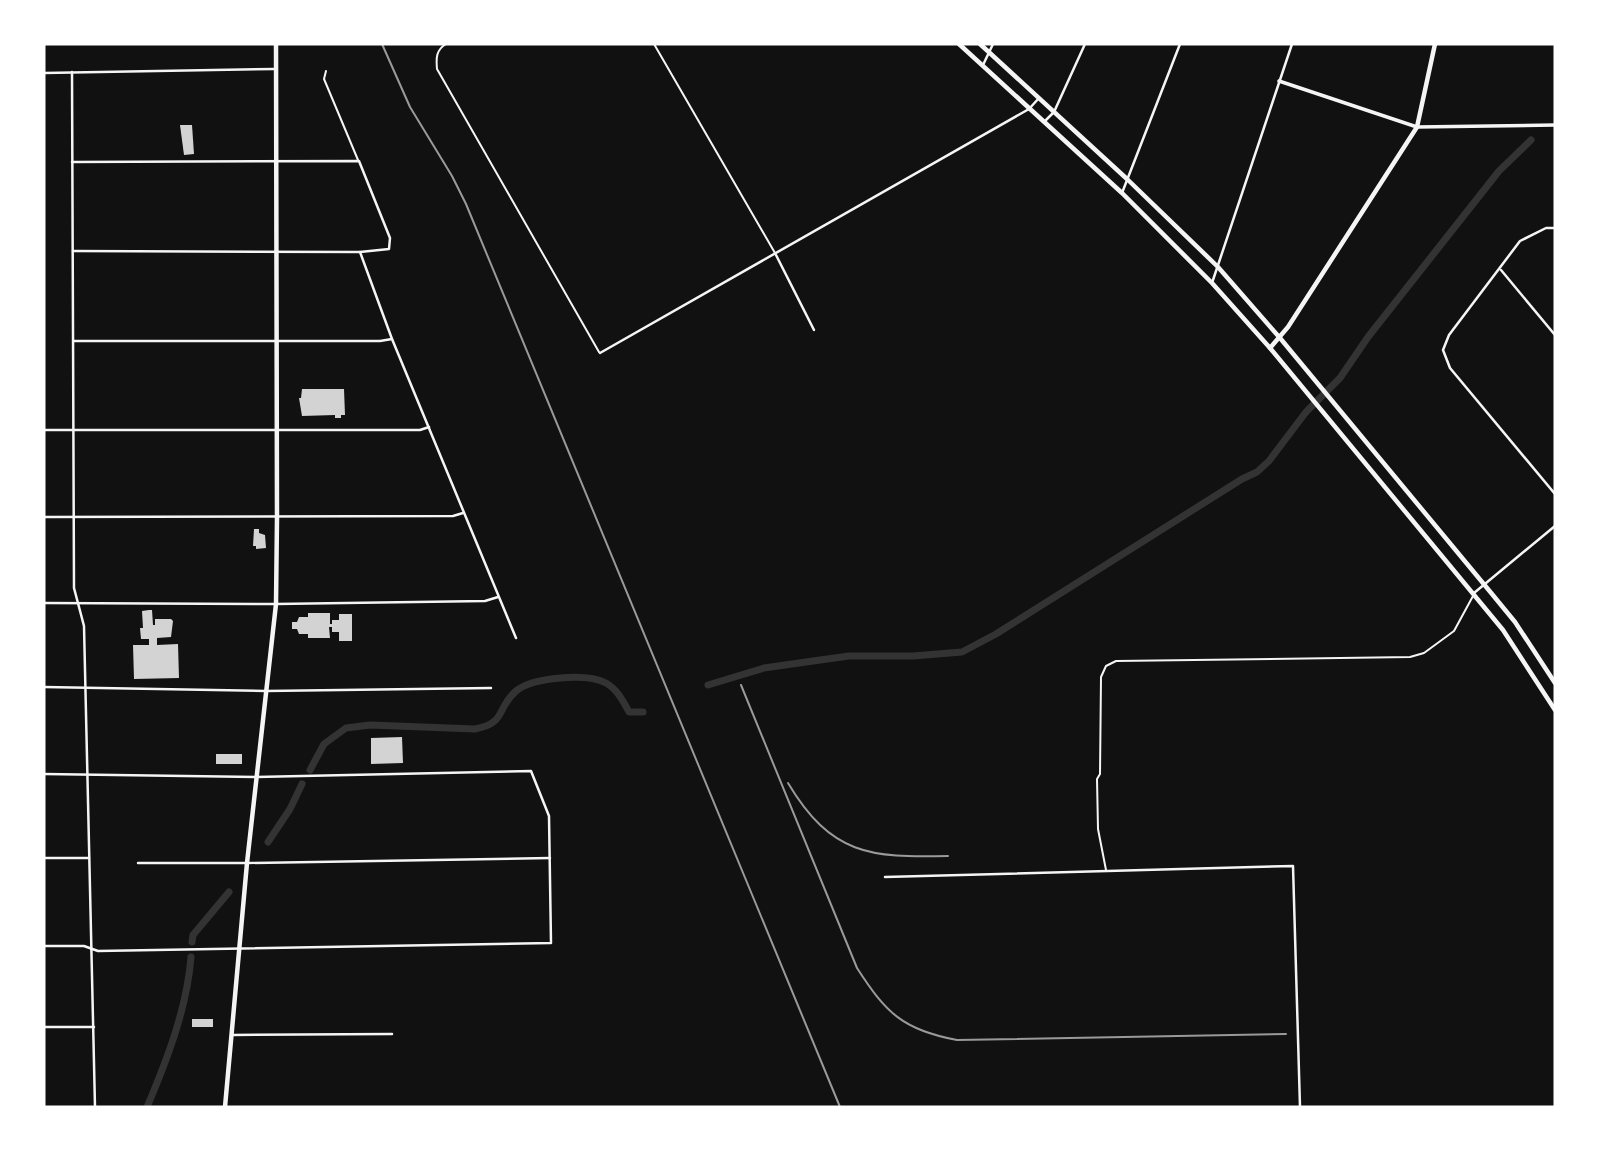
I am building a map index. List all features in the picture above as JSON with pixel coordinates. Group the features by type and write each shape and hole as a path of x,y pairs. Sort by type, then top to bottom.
{"main road":[{"path":"225,1107 247,863 276,604 276,44"},
{"path":"959,44 1122,193 1212,283 1270,348 1503,630 1555,710"},
{"path":"980,44 1218,267 1515,622 1555,683"},
{"path":"1270,348 1280,338 1417,127 1435,44"}],"street":[{"path":"983,65 993,44"},
{"path":"1044,122 1054,112 1085,44"},
{"path":"1122,193 1180,44"},
{"path":"1212,283 1292,44"},
{"path":"44,73 276,69"},
{"path":"72,72 74,588 84,626 95,1107"},
{"path":"1279,81 1417,127 1555,125"},
{"path":"600,353 1029,109 1039,98"},
{"path":"72,163 359,161 390,238 389,249 360,252 73,251"},
{"path":"1555,228 1546,228 1520,241 1449,335 1443,350 1450,368 1555,494"},
{"path":"360,252 392,339 516,638"},
{"path":"775,254 814,330"},
{"path":"1500,270 1555,335"},
{"path":"73,341 277,342 392,339"},
{"path":"44,430 277,432 419,430 429,426"},
{"path":"44,517 453,516 464,513"},
{"path":"1474,594 1555,526"},
{"path":"44,603 276,604 485,601 498,597"},
{"path":"44,687 266,691 491,688"},
{"path":"44,774 256,777 531,771 549,816 551,943 98,951 84,946 44,946"},
{"path":"44,858 89,858"},
{"path":"138,863 550,858"},
{"path":"885,877 1293,866 1300,1107"},
{"path":"44,1027 94,1027"},
{"path":"232,1035 392,1034"}],"lane":[{"path":"446,44 440,47 436,57 437,69 600,353"},
{"path":"654,44 775,254"},
{"path":"326,71 324,79 359,161"},
{"path":"1106,871 1098,829 1097,779 1100,774 1101,677 1107,665 1116,661 1410,657 1424,653 1454,631 1474,594"}],"building":[{"path":"180,125 192,125 194,154 184,155"},
{"path":"302,389 344,389 345,415 341,415 341,418 335,418 335,415 302,416 299,398"},
{"path":"254,529 259,529 259,533 265,535 266,548 256,549 256,546 253,546"},
{"path":"152,610 153,625 155,619 173,621 171,637 157,638 157,645 178,644 179,678 134,679 133,645 149,645 149,639 141,639 140,628 143,628 142,611"},
{"path":"308,613 330,613 330,624 332,620 339,620 339,614 352,614 352,641 339,641 339,632 332,632 332,627 329,627 330,638 308,638 308,634 299,634 297,629 292,629 292,622 297,622 299,617 308,617"},
{"path":"402,737 403,763 371,764 371,738"},
{"path":"216,754 242,754 242,764 216,764"},
{"path":"192,1019 213,1019 213,1027 192,1027"}],"waterway":[{"path":"708,685 764,668 849,656 913,656 962,652 996,634 1257,472 1269,461 1306,412 1340,378 1368,337 1499,171 1531,140"},
{"path":"310,770 324,744 346,728 370,725 475,729 492,723 516,691 535,682 574,677 597,680 613,689 629,712 643,712"},
{"path":"268,842 290,809 302,784"},
{"path":"192,942 193,935 229,892"},
{"path":"147,1107 181,1014 191,957"}],"railway":[{"path":"382,44 410,107 466,204 840,1107"},
{"path":"741,685 857,968 887,1008 909,1025 957,1040 1286,1034"},
{"path":"788,783 820,825 855,847 896,856 948,856"}]}
